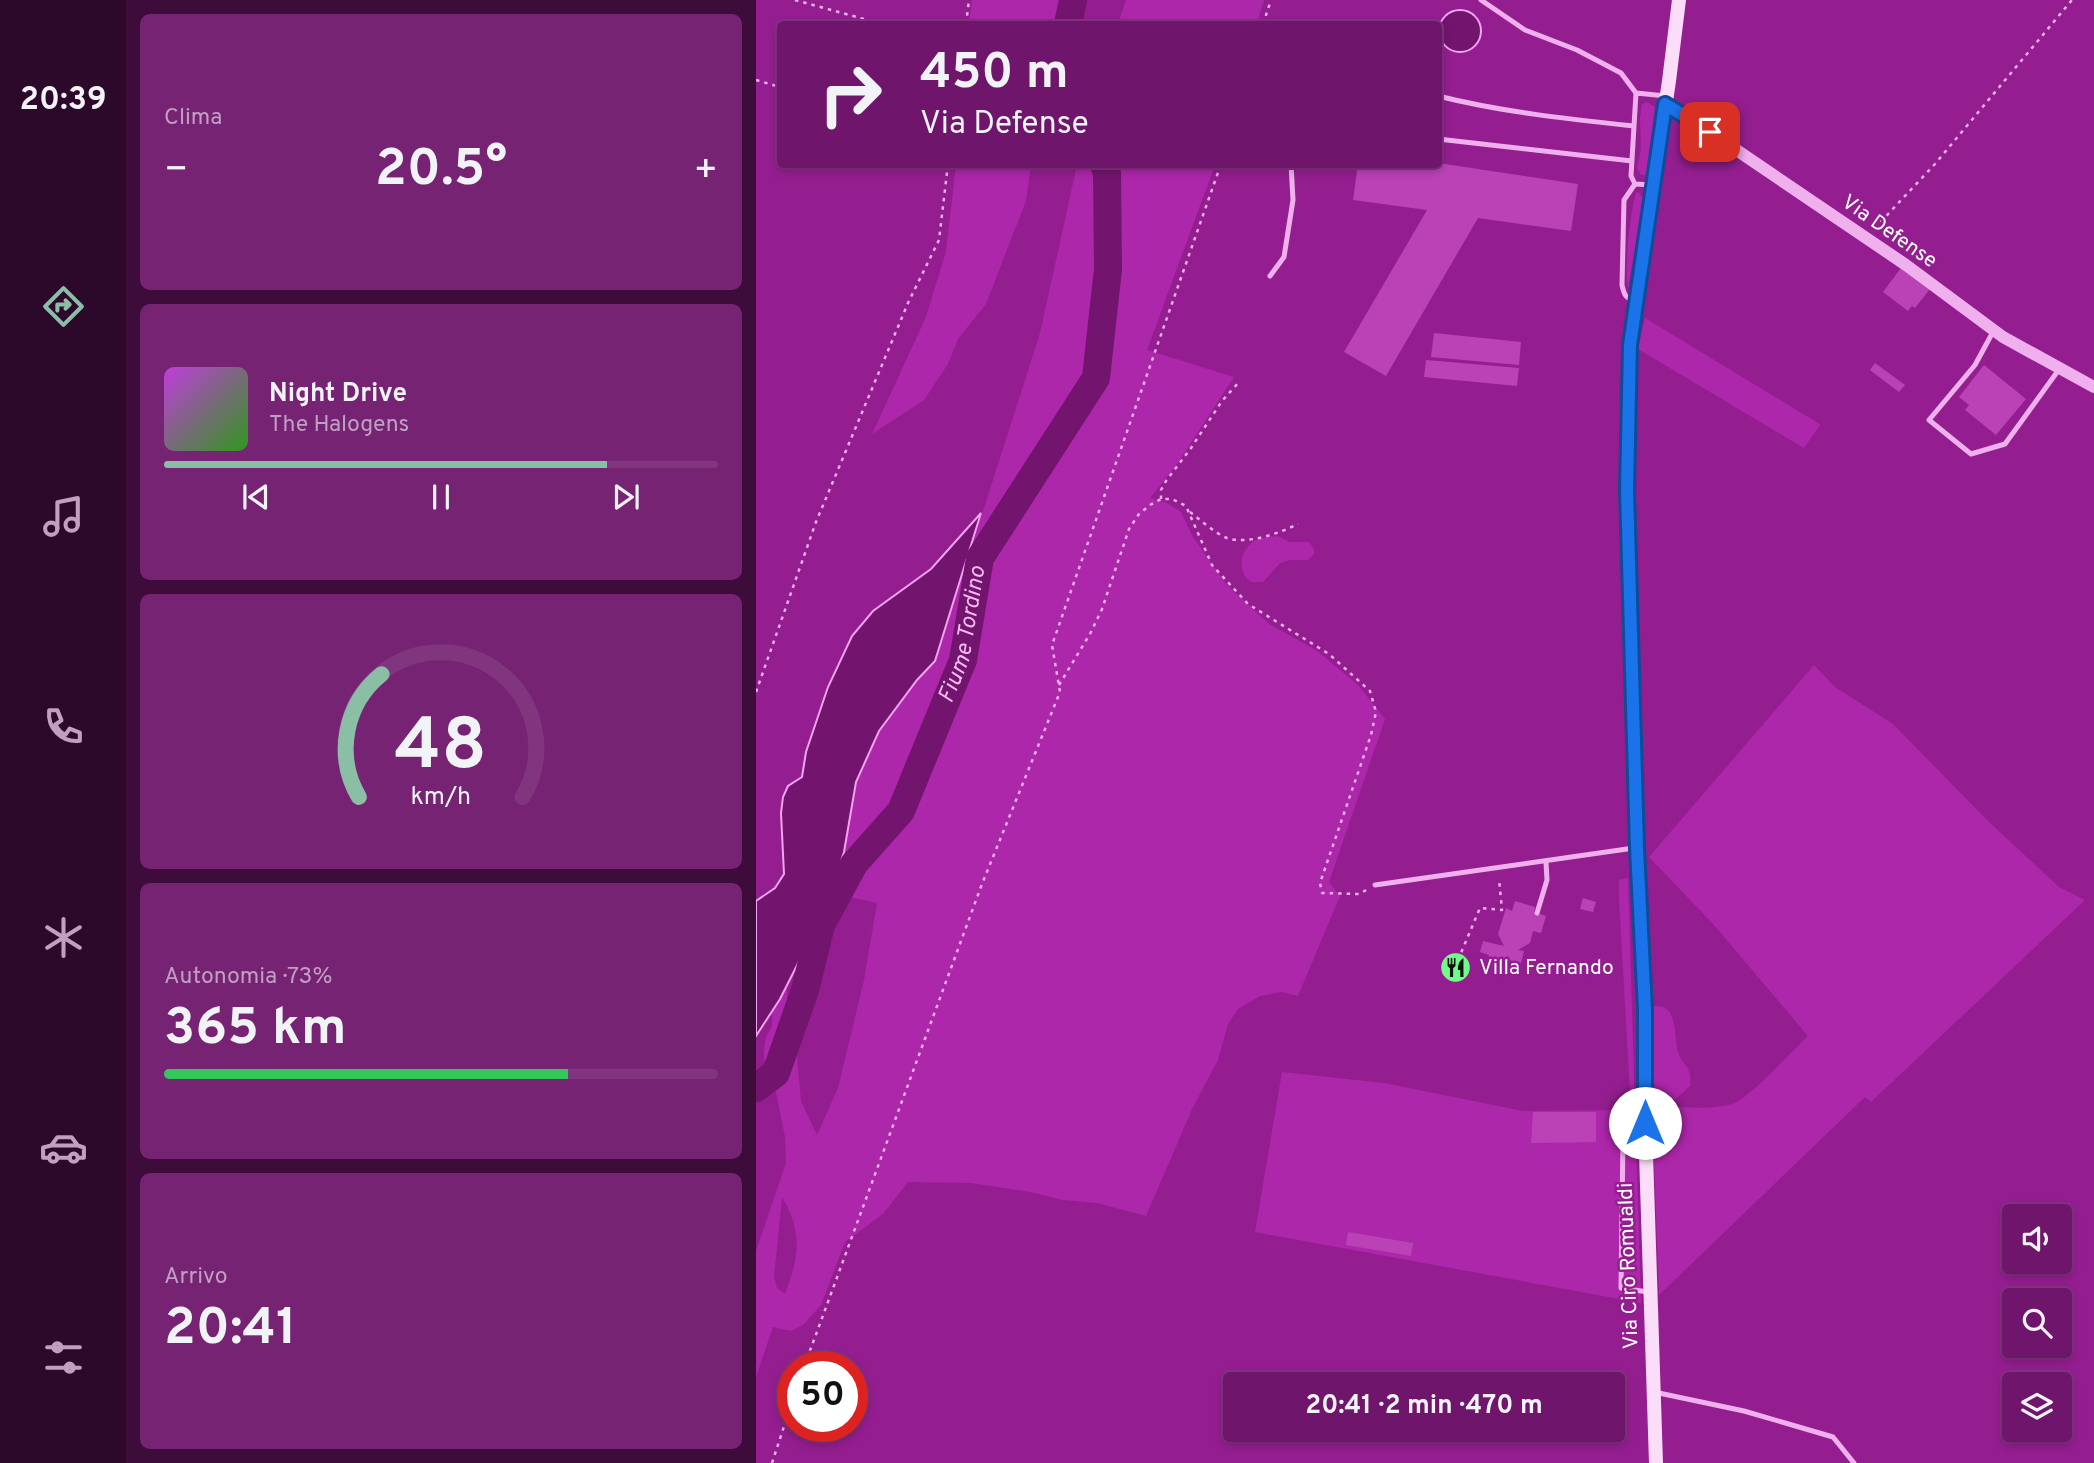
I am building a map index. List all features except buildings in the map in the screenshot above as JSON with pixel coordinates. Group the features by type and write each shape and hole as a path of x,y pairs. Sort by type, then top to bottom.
{"main road":[{"name":"Via Ciro Romualdi","path":"1656,1463 1645,1123 1645,1010 1637,848 1627,490 1630,345 1679,0"}],"street":[{"name":"Via Defense","path":"1666,100 1994,330 2094,387"}],"lane":[{"path":"1481,0 1525,30 1577,50 1621,73 1636,93 1666,100"},
{"path":"1635,184 1631,176 1636,93"},
{"path":"1442,97 1553,117 1634,126"},
{"path":"1442,139 1632,161"},
{"path":"1270,276 1284,257 1293,200 1291,168"},
{"path":"1635,184 1653,185"},
{"path":"1635,184 1624,200 1622,285 1624,295 1636,302"},
{"path":"1994,330 1975,365 1929,420 1971,454 2005,444 2060,368"},
{"path":"1375,885 1637,848"},
{"path":"1537,914 1547,880 1546,862"},
{"path":"1645,1123 1623,1137 1621,1288 1651,1292"},
{"path":"1654,1392 1744,1411 1833,1437 1854,1463"}],"path":[{"path":"794,0 871,21"},
{"path":"966,21 969,0"},
{"path":"1264,21 1270,0"},
{"path":"1865,237 1935,164 2072,0"},
{"path":"756,80 777,86"},
{"path":"756,692 816,522 908,303 939,240 948,168"},
{"path":"810,1351 982,884 1060,692 1052,645 1221,168"},
{"path":"1161,499 1161,490 1166,481 1222,401 1239,382"},
{"path":"1059,685 1102,609 1129,530 1139,514 1161,499 1172,499 1186,506 1212,565 1248,604 1329,654 1370,691 1376,712 1371,735 1320,883 1322,893 1333,894 1359,894 1375,885"},
{"path":"1187,510 1211,530 1231,539 1271,536 1298,524"},
{"path":"1458,960 1480,908 1502,910 1498,869"},
{"path":"772,1463 779,1442"}],"shaded area":[{"path":"972,0 1067,0 1060,21 969,21"},
{"path":"1126,0 1264,0 1258,21 1119,21"},
{"path":"1452,11 1468,11 1480,23 1480,39 1468,51 1452,51 1442,42 1441,21"},
{"path":"1647,102 1655,107 1648,167 1645,175 1641,175 1637,168 1641,149 1640,119 1642,104"},
{"path":"956,168 1031,168 1026,201 986,304 958,339 948,364 924,400 872,434 926,317 946,251"},
{"path":"1076,168 1214,168 1147,350 1234,377 1178,463 1150,498 1167,503 1181,512 1193,537 1226,584 1269,624 1316,650 1358,685 1385,719 1329,882 1340,896 1298,996 1282,992 1260,996 1238,1009 1228,1024 1218,1060 1193,1107 1146,1216 1097,1203 1063,1200 971,1183 908,1182 883,1214 845,1242 821,1305 803,1325 790,1331 773,1327 756,1377 756,1251 786,1163 785,1137 776,1092 764,1058 766,1037 772,1026 772,1011 787,986 788,1020 797,1057 801,1101 817,1135 838,1088 864,980 877,903 831,893 844,852 856,782 879,731 917,680 935,661 1040,333","holes":["782,1197 793,1222 796,1256 785,1294 777,1288 774,1277"]},
{"path":"1638,192 1643,198 1628,289 1628,241"},
{"path":"1645,318 1818,423 1820,425 1804,448 1638,349"},
{"path":"981,513 935,661 917,680 879,731 856,782 844,852 825,910 780,999 756,1036 756,901 775,888 784,874 781,813 783,797 788,786 802,777 806,752 828,687 852,636 873,611 931,569"},
{"path":"1278,536 1289,542 1309,542 1314,554 1308,560 1280,563 1263,582 1251,582 1246,578 1242,567 1245,550 1254,541"},
{"path":"1814,665 1835,687 1893,724 1988,821 2059,887 2085,900 1871,1102 1865,1097 1659,1295 1652,1102 1652,1007 1667,1009 1671,1014 1678,1052 1689,1070 1691,1079 1690,1086 1669,1105 1702,1108 1735,1103 1761,1082 1808,1036 1714,925 1649,857"},
{"path":"1628,878 1641,1303 1255,1232 1282,1072 1384,1083 1523,1111 1631,1110 1619,899 1619,880"}],"waterway":[{"name":"Fiume Tordino","path":"1069,21 1073,0"},
{"name":"Fiume Tordino","path":"756,1088 776,1073 805,990 821,925 854,864 901,811 963,660 980,558 1096,378 1108,269 1105,168"}],"place":[{"name":"Villa Fernando","path":"1456,968"}],"route":[{"path":"1645,1123 1645,1010 1637,848 1627,490 1630,345 1665,104 1710,132"}]}
